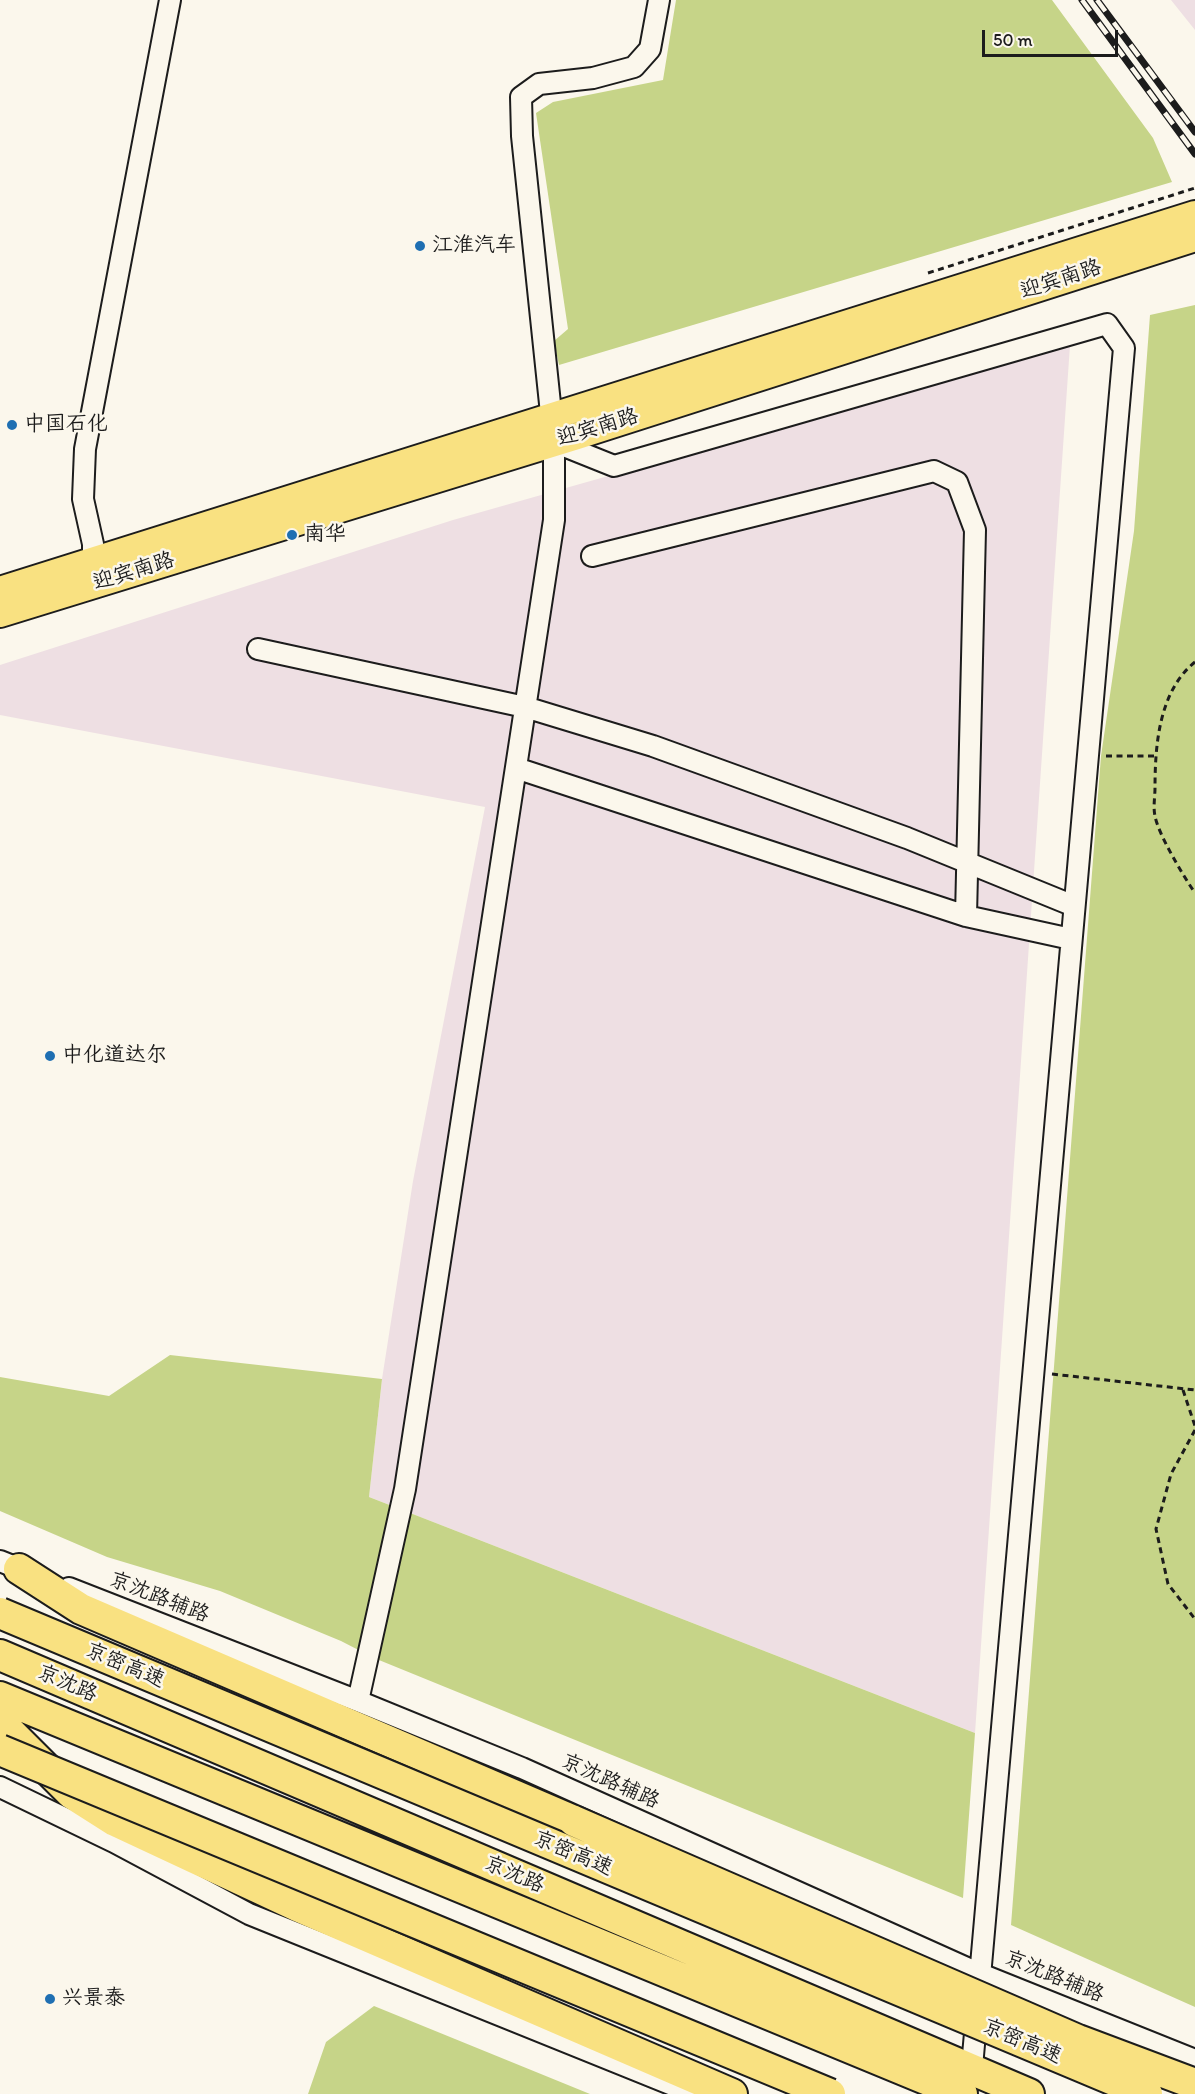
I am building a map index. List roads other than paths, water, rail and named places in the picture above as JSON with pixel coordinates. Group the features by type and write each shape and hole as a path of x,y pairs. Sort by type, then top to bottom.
{"highway":[{"path":"9,1565 81,1609 147,1635 1078,2040 1195,2084"},
{"name":"京密高速","path":"0,1613 1147,2094"},
{"path":"4,1657 147,1635"},
{"name":"京沈路","path":"4,1657 968,2086"},
{"name":"京沈路","path":"0,1697 968,2086 1029,2094"},
{"path":"0,1722 71,1793 115,1821 297,1906 732,2094"},
{"path":"0,1750 830,2094"}],"main road":[{"name":"迎宾南路","path":"0,614 1195,214"},
{"name":"迎宾南路","path":"0,590 336,483 552,430 1195,238"}],"street":[{"path":"93,562 93,544 83,499 85,449 170,0"},
{"path":"358,1701 405,1489 554,520 552,430 522,136 521,98 539,84 593,78 634,67 650,49 659,0"},
{"path":"552,430 614,466 1107,324 1124,348 968,2086"},
{"path":"592,556 934,471 957,482 975,530 966,916"},
{"path":"258,649 525,707 653,746 969,864 1074,906"},
{"path":"516,768 966,916 1071,939"},
{"name":"京沈路辅路","path":"9,1565 358,1701 522,1768 978,1972 1195,2060"},
{"path":"0,1787 114,1842 249,1914 695,2094"}],"railway":[{"path":"1082,0 1195,154"},
{"path":"1097,0 1195,132"}],"place":[{"name":"江淮汽车","path":"420,246"},
{"name":"中国石化","path":"12,425"},
{"name":"南华","path":"292,535"},
{"name":"中化道达尔","path":"50,1056"},
{"name":"兴景泰","path":"50,1999"}]}
